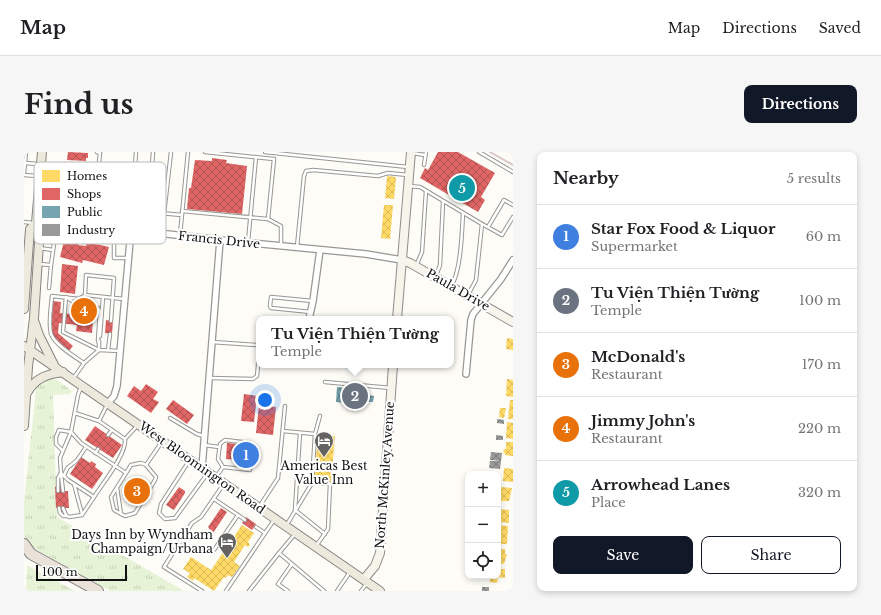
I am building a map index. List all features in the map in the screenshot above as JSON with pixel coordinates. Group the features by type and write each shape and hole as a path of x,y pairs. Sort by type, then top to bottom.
{"highway":[{"path":"24,544 27,554 98,591"}],"main road":[{"path":"41,162 42,152"},
{"path":"24,308 27,233 34,225"},
{"path":"24,426 27,348 34,318 38,244"},
{"path":"34,318 39,335 54,367"},
{"name":"West Bloomington Road","path":"27,348 380,591"},
{"path":"26,396 33,384 40,378 49,374 63,372"}],"street":[{"path":"397,316 411,153"},
{"name":"Francis Drive","path":"166,234 366,254 402,260"},
{"path":"209,473 204,445 220,240"},
{"path":"108,403 114,396 117,386 130,244"},
{"path":"310,316 320,250"},
{"name":"Paula Drive","path":"402,260 436,277 513,322"},
{"path":"466,374 471,320 473,314 501,279 513,260"},
{"name":"North McKinley Avenue","path":"366,581 375,566 380,553 393,368"}],"lane":[{"path":"26,152 24,174 34,175"},
{"path":"97,152 100,153 99,162"},
{"path":"135,162 136,152"},
{"path":"152,162 153,152"},
{"path":"166,196 171,152"},
{"path":"180,236 188,152"},
{"path":"205,152 274,159 268,219"},
{"path":"265,152 410,171"},
{"path":"479,152 513,172"},
{"path":"411,153 425,154 424,165"},
{"path":"248,242 256,158"},
{"path":"297,247 304,176 306,171 313,170 378,176 388,173 410,171"},
{"path":"408,186 420,187 443,202 502,235 513,217"},
{"path":"416,266 422,252 426,191"},
{"path":"488,227 504,200 513,205"},
{"path":"436,277 440,265 443,202"},
{"path":"182,211 268,219 281,226 281,246"},
{"path":"451,286 455,280 458,268 463,213"},
{"path":"166,214 182,215"},
{"path":"24,222 34,223"},
{"path":"468,296 476,280 482,224"},
{"path":"49,288 54,244"},
{"path":"114,244 114,258 128,258"},
{"path":"38,248 53,250"},
{"path":"37,264 51,265"},
{"path":"85,295 86,275 114,278 111,321"},
{"path":"84,363 56,342 52,336 50,329 52,296 79,299 85,295 124,299"},
{"path":"73,379 84,363 98,350 103,297"},
{"path":"311,312 271,308 271,297 313,301"},
{"path":"66,298 78,305 98,308 100,312 99,343"},
{"path":"66,298 63,332 98,350 120,351"},
{"path":"108,350 110,334"},
{"path":"212,342 256,345"},
{"path":"209,378 254,379 257,376 258,368"},
{"path":"325,382 391,388"},
{"path":"63,491 60,458 72,432 78,396 82,386"},
{"path":"99,421 108,403"},
{"path":"259,507 278,478 285,406"},
{"path":"75,412 99,421 125,438"},
{"path":"286,526 312,483 315,434 320,416"},
{"path":"170,418 197,434 205,436"},
{"path":"59,508 60,513 63,516 69,517 82,515 116,466 126,443 125,438 138,424"},
{"path":"63,451 56,444 56,437 59,430 72,432 86,447 126,473"},
{"path":"108,435 112,430"},
{"path":"283,431 315,434"},
{"path":"295,510 300,433"},
{"path":"190,460 162,504 159,513 165,519 175,518 209,473 224,467 250,470 253,446 250,443 225,440 220,444 218,459 224,467"},
{"path":"146,466 163,441"},
{"path":"204,445 219,447"},
{"path":"64,476 66,469 70,464 77,460 86,447"},
{"path":"95,453 98,449"},
{"path":"141,464 146,466 156,477 135,513 125,516 114,510 111,497 131,465 141,464"},
{"path":"61,473 74,484 94,497"},
{"path":"58,491 58,478 61,473"},
{"path":"202,591 164,566 192,523 201,517 224,483"},
{"path":"312,483 330,484 328,529 316,547"},
{"path":"74,484 82,515"},
{"path":"117,487 121,514"},
{"path":"214,499 245,520"},
{"path":"63,508 66,515 69,517"},
{"path":"295,510 324,534"},
{"path":"214,550 238,515"},
{"path":"226,591 275,518"},
{"path":"256,527 265,534"},
{"path":"249,591 296,534"},
{"path":"279,553 324,591"},
{"path":"288,591 278,584 292,564"},
{"path":"337,591 351,571"},
{"path":"361,591 366,581"}],"green space":[{"path":"49,378 59,381 72,391 70,394 53,395 57,517 184,591 110,591 32,547 24,536 24,501 36,390 40,382"},
{"path":"27,565 75,591 26,591"}],"water":[{"path":"345,368 354,368 354,369 349,370"}],"building: Homes":[{"path":"387,176 396,177 394,199 385,198"},
{"path":"384,205 393,205 390,239 381,238"},
{"path":"507,338 513,339 513,350 506,349"},
{"path":"507,379 513,380 513,397 506,396"},
{"path":"510,400 513,400 513,419 508,419"},
{"path":"500,408 506,408 504,418 499,417"},
{"path":"507,422 513,423 513,439 506,438"},
{"name":"Americas Best Value Inn","path":"318,435 335,436 331,482 314,480"},
{"path":"506,442 513,442 513,456 505,455 503,452 504,449 506,449"},
{"path":"504,468 513,469 513,482 503,481"},
{"path":"501,487 512,488 509,501 501,501"},
{"path":"501,509 509,510 509,523 501,522"},
{"name":"Days Inn by Wyndham Champaign/Urbana","path":"242,525 254,533 248,542 250,545 248,547 245,545 234,562 240,566 232,577 228,575 226,578 224,577 214,591 194,578 193,581 187,577 190,573 183,569 191,557 211,570"},
{"path":"501,525 508,526 507,544 501,544"},
{"path":"501,549 505,549 505,554 507,554 504,564 501,564"},
{"path":"501,569 505,569 505,578 501,577"},
{"path":"490,579 498,579 497,583 490,582"}],"building: Shops":[{"path":"68,152 88,153 88,158 86,158 86,161 67,160"},
{"path":"438,152 458,152 495,173 481,197 485,200 478,212 420,178 425,168 428,170"},
{"path":"212,158 227,160 226,163 247,166 242,214 187,209 189,188 191,188 195,160 212,161"},
{"path":"63,244 78,244 86,246 86,244 96,244 109,247 104,265 83,260 82,263 60,257"},
{"path":"62,264 78,266 75,294 60,292"},
{"path":"53,301 61,302 60,313 73,314 74,306 94,308 92,333 76,331 77,325 59,323 58,333 73,346 68,352 50,337"},
{"path":"106,320 113,321 112,334 105,333"},
{"path":"146,384 158,392 153,399 159,402 151,413 127,396 134,386 141,391"},
{"path":"244,394 257,396 254,422 241,421"},
{"path":"173,400 194,415 187,424 166,409"},
{"path":"259,405 276,407 273,435 256,433"},
{"path":"95,426 122,445 113,458 85,440"},
{"path":"227,443 249,445 249,447 251,447 250,461 226,459"},
{"path":"81,457 90,463 91,461 96,464 95,467 103,473 92,489 70,474"},
{"path":"140,477 148,483 135,505 125,498"},
{"path":"59,486 59,491 60,486 64,486 64,491 68,491 69,508 56,508 55,487"},
{"path":"179,487 185,491 185,493 174,510 166,505"},
{"path":"221,508 227,512 213,533 208,527"},
{"path":"246,517 256,524 252,530 242,523"}],"building: Public":[{"path":"337,387 364,390 363,394 374,396 373,402 362,402 362,405 336,402"}],"building: Industry":[{"path":"497,419 504,420 504,424 497,423"},
{"path":"496,435 503,436 503,440 496,440"},
{"path":"491,452 502,453 501,461 490,460"},
{"path":"490,461 501,461 500,469 489,468"},
{"path":"482,587 489,587 489,591 482,591"}],"railway":[{"path":"490,152 513,165"}],"place":[{"name":"Arrowhead Lanes","path":"462,188"},
{"name":"Jimmy John's","path":"84,311"},
{"name":"Tu Viện Thiện Tường","path":"355,396"},
{"name":"Star Fox Food & Liquor","path":"246,455"},
{"name":"Americas Best Value Inn","path":"324,458"},
{"name":"McDonald's","path":"137,491"},
{"name":"Days Inn by Wyndham Champaign/Urbana","path":"227,559"}]}
